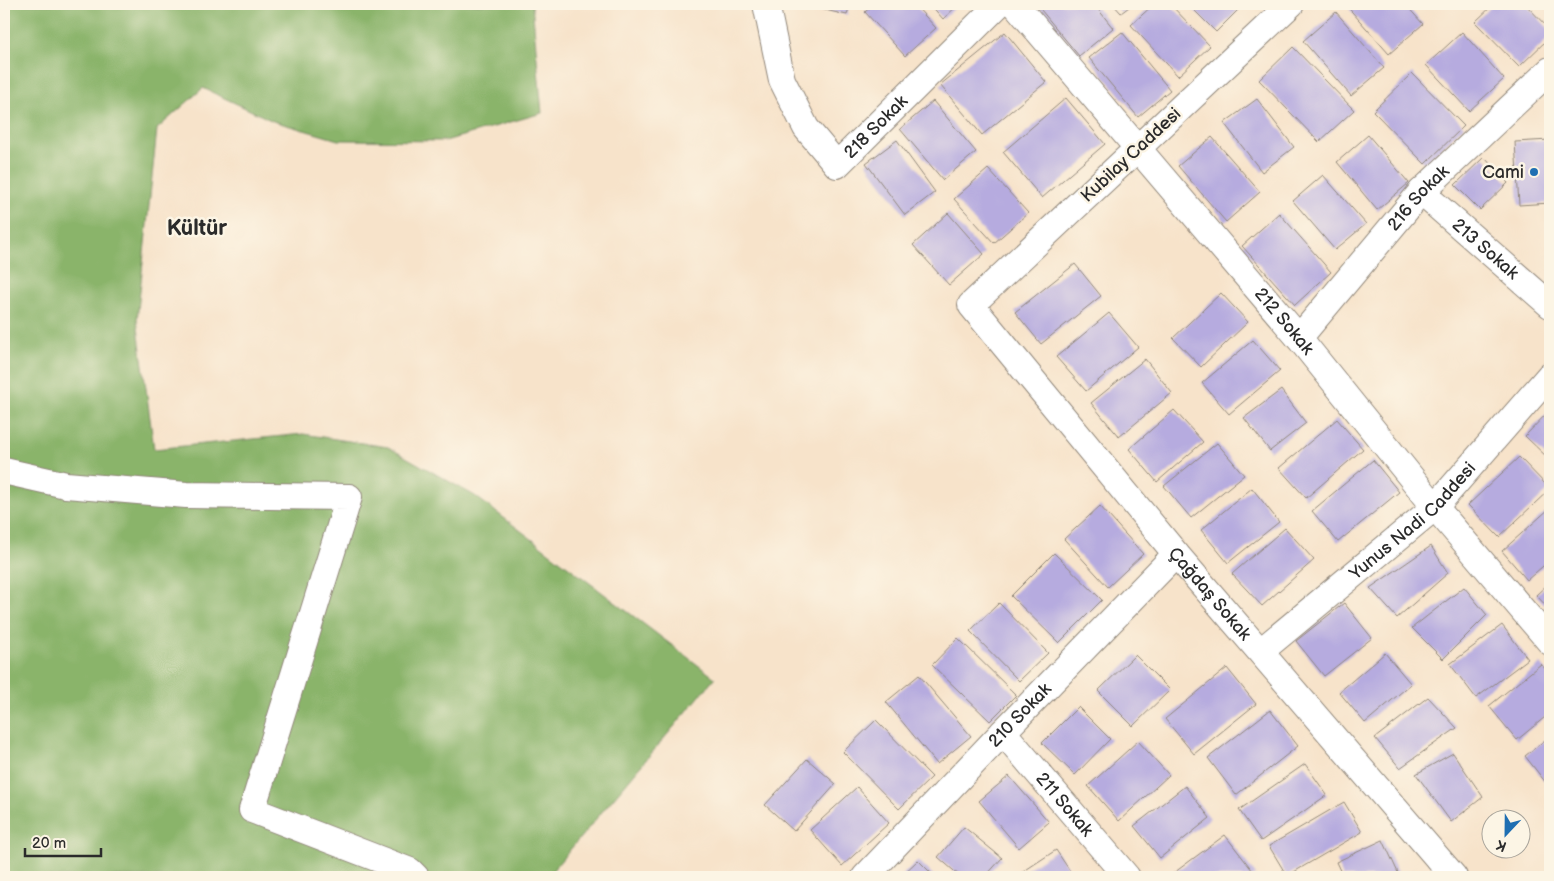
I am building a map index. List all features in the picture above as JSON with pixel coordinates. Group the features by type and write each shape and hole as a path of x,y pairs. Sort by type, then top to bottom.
{"street":[{"name":"218 Sokak","path":"766,4 782,80 806,128 837,165 999,4"},
{"name":"212 Sokak","path":"1015,4 1299,338 1435,507 1550,642"},
{"name":"Kubilay Caddesi","path":"971,306 1291,4"},
{"name":"216 Sokak","path":"1299,338 1421,192 1550,70"},
{"name":"213 Sokak","path":"1421,192 1550,305"},
{"name":"Çağdaş Sokak","path":"971,306 1176,554 1454,877"},
{"name":"Yunus Nadi Caddesi","path":"1261,651 1435,507 1550,375"},
{"path":"4,471 66,485 186,496 349,497 252,810 410,871 416,877"},
{"name":"210 Sokak","path":"865,877 1176,554"},
{"name":"211 Sokak","path":"1003,732 1127,877"}],"green space":[{"path":"4,4 532,4 542,113 445,141 338,140 273,121 203,88 157,129 137,320 154,449 303,434 388,447 475,496 715,678 547,877 4,877"}],"building":[{"path":"808,4 850,4 847,15 807,6"},
{"path":"874,4 914,4 936,28 905,56 865,12"},
{"path":"930,4 959,4 943,19"},
{"path":"1036,4 1094,4 1113,28 1079,56"},
{"path":"1113,4 1133,4 1121,13"},
{"path":"1154,4 1170,4 1210,46 1178,76 1131,25"},
{"path":"1188,4 1244,4 1216,32"},
{"path":"1345,4 1405,4 1423,24 1389,54"},
{"path":"1494,4 1525,4 1550,30 1550,37 1519,67 1475,22"},
{"path":"1336,12 1384,68 1351,96 1303,41"},
{"path":"1005,32 1046,82 982,135 940,85"},
{"path":"1122,32 1170,90 1138,117 1089,58"},
{"path":"1462,32 1504,79 1469,111 1426,65"},
{"path":"1293,47 1354,110 1319,142 1259,80"},
{"path":"1412,73 1464,126 1425,164 1373,111"},
{"path":"1066,98 1105,144 1042,198 1003,152"},
{"path":"1257,99 1294,147 1262,172 1224,123"},
{"path":"933,101 976,152 943,180 900,129"},
{"path":"1368,135 1409,183 1377,210 1337,162"},
{"path":"1212,137 1260,192 1226,222 1178,166"},
{"path":"897,140 935,192 905,215 866,163"},
{"name":"Cami","path":"1550,140 1550,203 1519,205 1515,142"},
{"path":"1484,157 1508,183 1480,210 1455,185"},
{"path":"988,169 1028,213 994,243 954,199"},
{"path":"1323,175 1366,224 1335,250 1293,201"},
{"path":"948,213 984,254 949,285 913,245"},
{"path":"1279,213 1331,272 1295,305 1242,246"},
{"path":"1075,264 1101,296 1041,344 1015,312"},
{"path":"1221,293 1248,322 1201,367 1173,338"},
{"path":"1109,313 1138,347 1086,391 1056,357"},
{"path":"1253,340 1280,371 1229,414 1202,383"},
{"path":"1145,359 1172,393 1119,437 1091,403"},
{"path":"1281,390 1306,423 1270,451 1244,418"},
{"path":"1174,410 1203,442 1157,482 1129,449"},
{"path":"1550,410 1550,460 1525,436"},
{"path":"1337,419 1363,449 1306,498 1279,468"},
{"path":"1217,443 1244,475 1191,518 1164,486"},
{"path":"1519,457 1550,489 1499,537 1468,505"},
{"path":"1373,460 1399,492 1338,542 1312,511"},
{"path":"1252,488 1279,522 1228,563 1201,530"},
{"path":"1100,506 1143,554 1108,587 1064,539"},
{"path":"1550,508 1550,560 1527,580 1502,551"},
{"path":"1285,528 1314,560 1262,606 1232,574"},
{"path":"1431,546 1448,573 1397,618 1370,588"},
{"path":"1054,553 1102,600 1059,643 1011,596"},
{"path":"1550,582 1550,610 1536,595"},
{"path":"1464,587 1487,615 1443,659 1412,628"},
{"path":"999,603 1048,653 1019,681 970,631"},
{"path":"1344,603 1372,638 1324,676 1296,641"},
{"path":"1502,625 1528,659 1476,698 1450,664"},
{"path":"958,638 1016,695 990,721 932,665"},
{"path":"1385,653 1411,684 1365,723 1339,692"},
{"path":"1135,655 1170,690 1133,726 1098,691"},
{"path":"1541,664 1550,675 1550,713 1517,740 1489,706"},
{"path":"1227,668 1256,704 1194,754 1165,719"},
{"path":"919,675 971,736 937,764 886,702"},
{"path":"1428,697 1457,728 1400,768 1375,738"},
{"path":"1078,707 1110,739 1075,775 1042,743"},
{"path":"1270,710 1298,746 1236,795 1208,758"},
{"path":"876,720 932,777 899,809 843,752"},
{"path":"1550,736 1550,788 1525,756"},
{"path":"1138,741 1169,775 1119,821 1088,786"},
{"path":"1453,753 1483,797 1451,822 1416,774"},
{"path":"807,759 836,784 794,831 765,805"},
{"path":"1305,764 1327,795 1261,841 1239,810"},
{"path":"1009,776 1049,822 1019,848 979,801"},
{"path":"1185,786 1210,818 1160,858 1134,826"},
{"path":"857,787 889,823 842,866 810,830"},
{"path":"1344,802 1362,832 1287,876 1269,846"},
{"path":"964,827 1002,858 985,877 961,877 938,857"},
{"path":"1225,835 1256,875 1252,877 1173,877 1171,875"},
{"path":"1383,840 1400,877 1343,877 1336,862"},
{"path":"1056,850 1074,877 1015,877"},
{"path":"918,860 935,877 900,877"}],"place":[{"name":"Cami","path":"1534,172"}],"district":[{"name":"Kültür","path":"197,228"}]}
